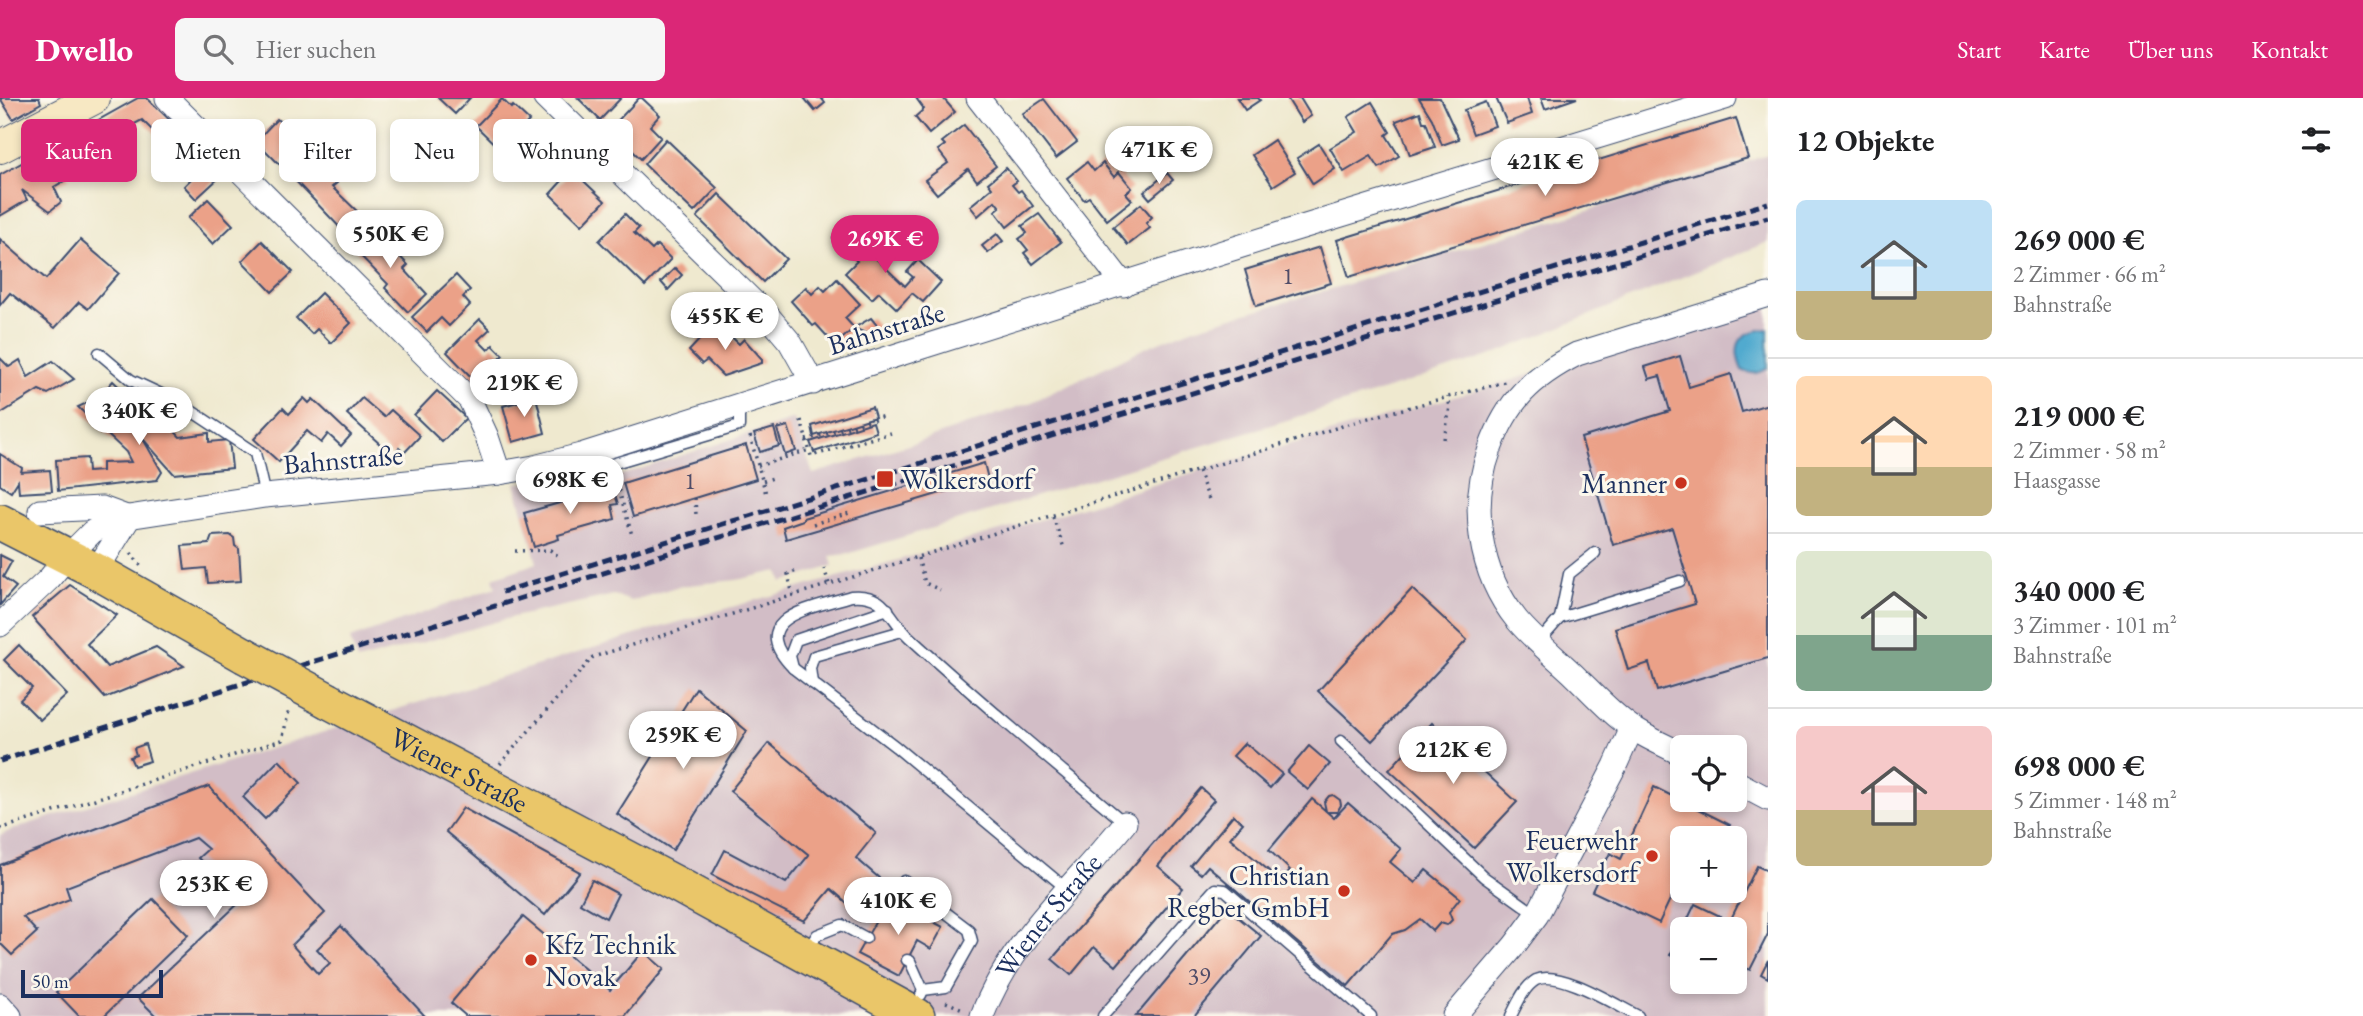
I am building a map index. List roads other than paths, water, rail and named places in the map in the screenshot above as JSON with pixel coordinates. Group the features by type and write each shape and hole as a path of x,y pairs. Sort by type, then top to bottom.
{"main road":[{"path":"0,147 94,98"},
{"name":"Wiener Straße","path":"0,522 328,701 655,873 804,956 918,1007"}],"street":[{"path":"167,98 470,400 487,437 499,473"},
{"path":"545,98 769,317 790,342 813,383"},
{"path":"978,98 1125,285"},
{"name":"Bahnstraße","path":"81,564 97,529 114,520 265,496 499,473 681,434 739,407 813,383 1712,100"},
{"path":"1670,748 1632,728 1539,642 1510,610 1492,578 1484,556 1479,511 1484,463 1511,404 1539,375 1577,354 1768,295"},
{"name":"Bahnstraße","path":"40,511 102,508 129,518"},
{"name":"Bahnstraße","path":"0,625 49,579 81,564 129,518"},
{"path":"1454,1016 1537,915 1632,728"},
{"path":"1747,788 1768,799"},
{"name":"Wiener Straße","path":"982,1016 988,999 1020,947 1125,823"},
{"path":"0,1005 10,1016"}],"lane":[{"path":"99,353 131,380 178,402 255,453 265,496"},
{"path":"564,460 608,465 681,434"},
{"path":"1539,642 1560,618 1569,574 1595,552"},
{"path":"1560,618 1680,581"},
{"path":"1068,890 895,747 793,668 779,654 775,643 776,631 785,618 851,596 873,598 888,609 902,631 971,694 1125,823"},
{"path":"793,668 790,656 796,640 888,609"},
{"path":"813,683 810,668 814,656 902,631"},
{"path":"1341,741 1484,877 1537,915"},
{"path":"904,881 972,934 972,942 946,987 918,1007 910,961 907,960"},
{"path":"1103,1016 1212,892 1220,888 1365,1014"},
{"path":"804,956 817,935 842,925 866,937"},
{"path":"1511,1016 1526,989 1537,980 1555,978 1638,1016"}],"water":[{"path":"1768,329 1768,368 1756,373 1742,370 1737,353 1740,341 1758,330"}],"railway":[{"path":"502,592 1768,203"},
{"path":"0,761 263,677 1768,217"}],"place":[{"name":"Wolkersdorf","path":"885,479"},
{"name":"Manner","path":"1681,483"},
{"name":"Feuerwehr Wolkersdorf","path":"1652,856"},
{"name":"Christian Regber GmbH","path":"1344,891"},
{"name":"Kfz Technik Novak","path":"531,960"}]}
